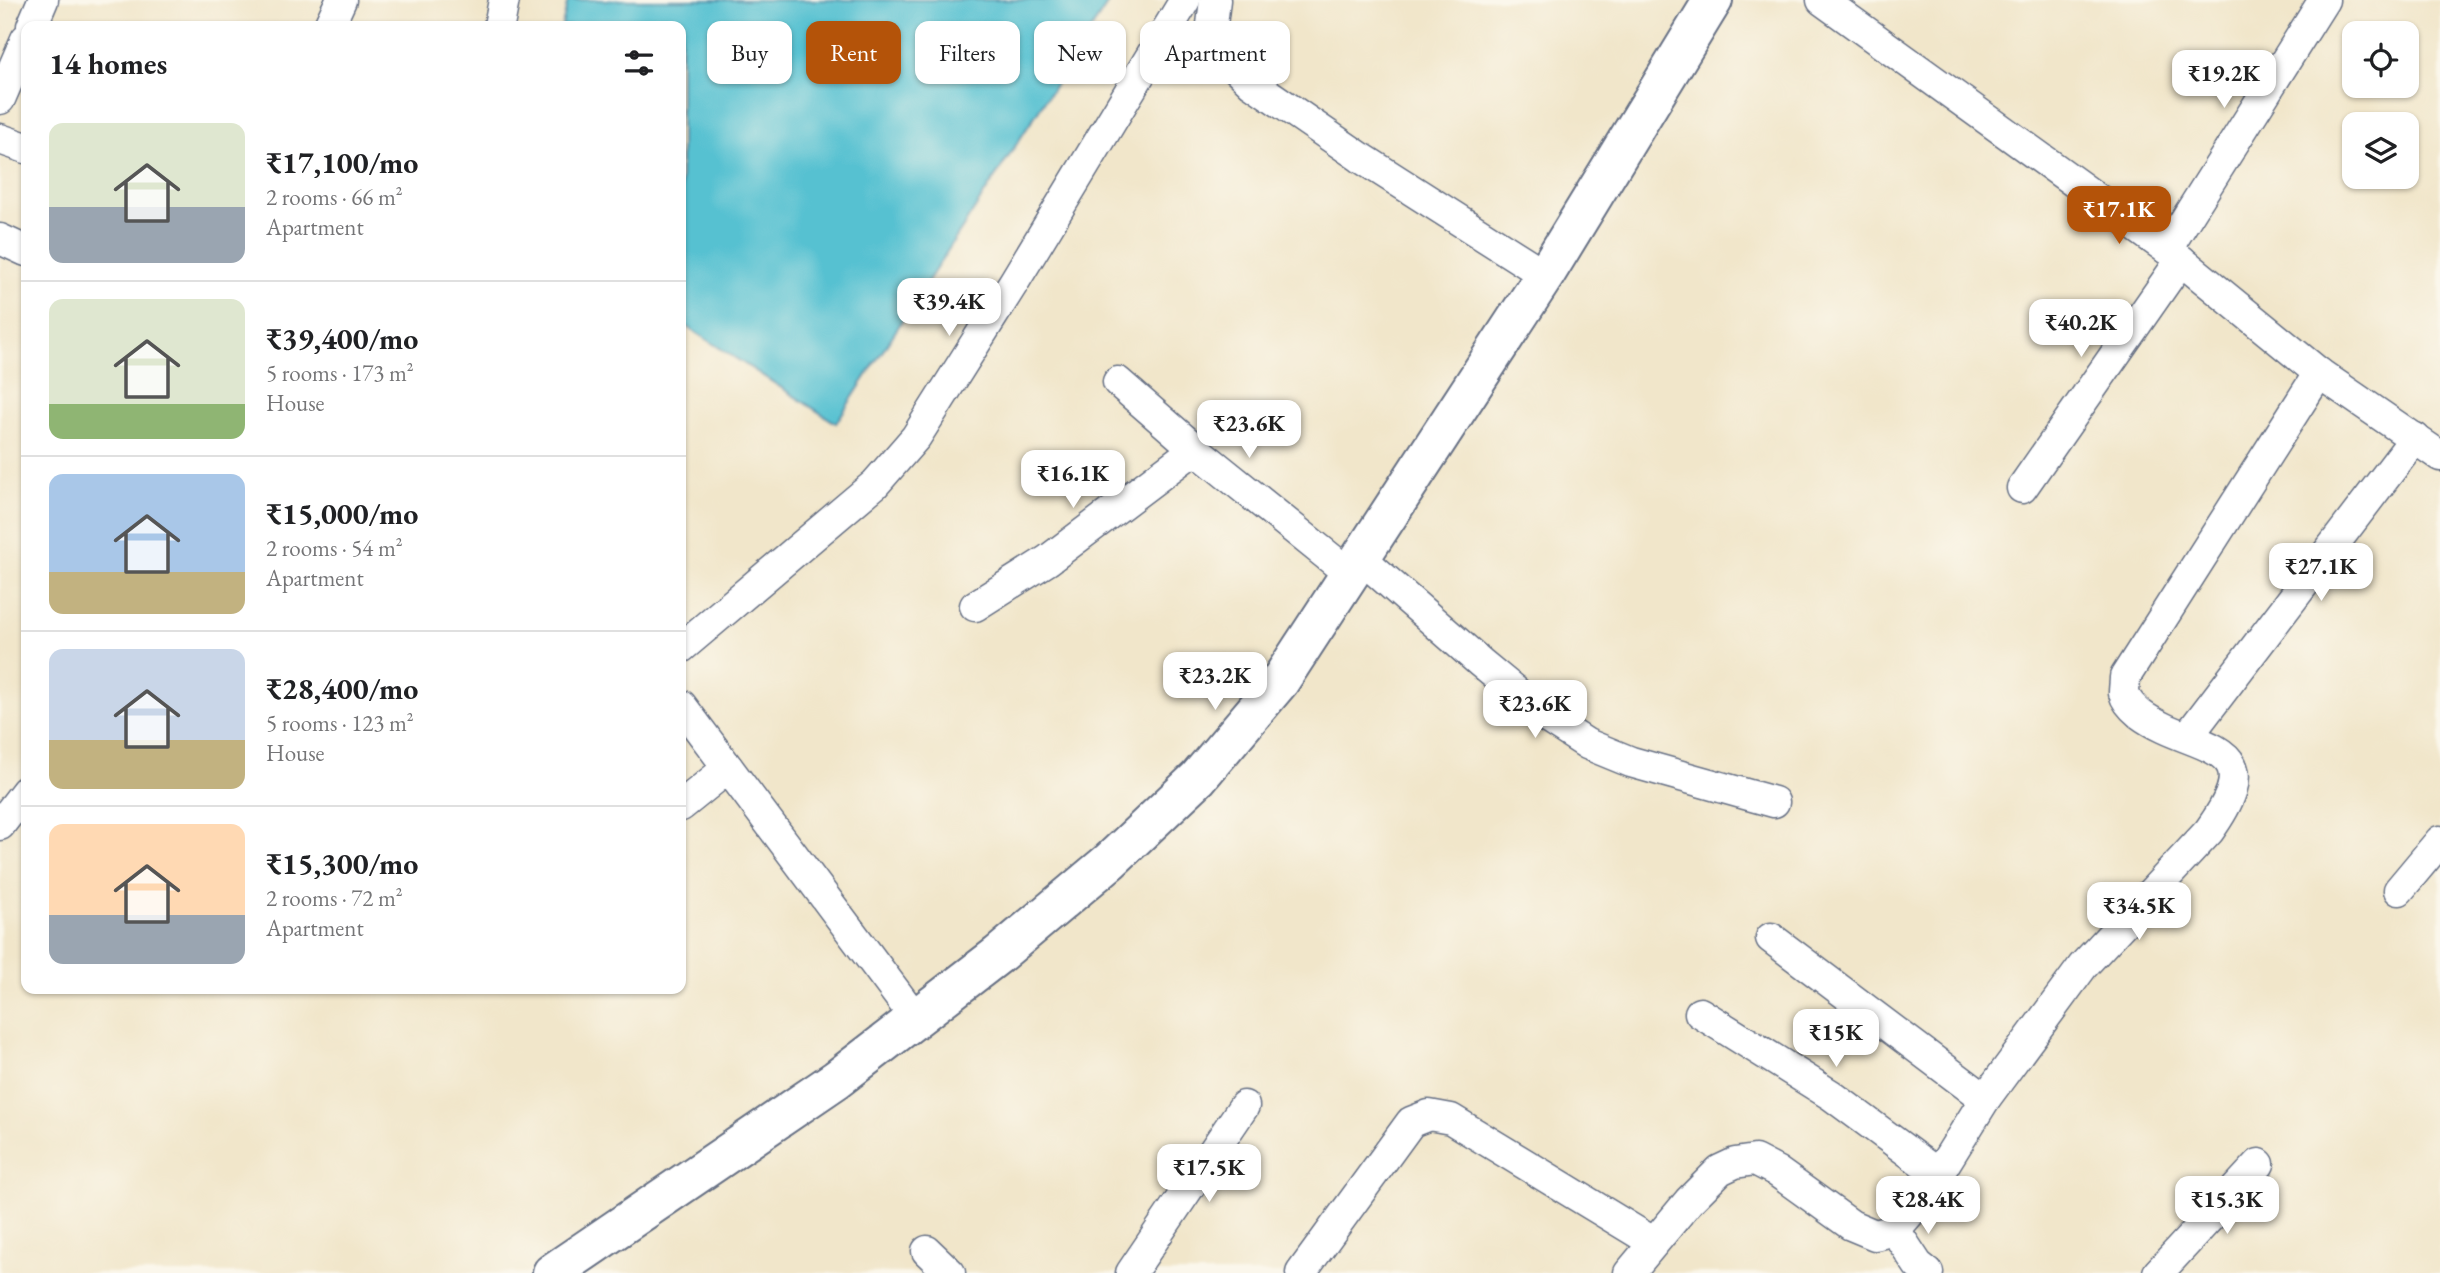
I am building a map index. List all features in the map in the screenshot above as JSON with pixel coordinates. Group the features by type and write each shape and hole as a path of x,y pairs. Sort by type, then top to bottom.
{"street":[{"path":"34,21 43,0"},
{"path":"331,21 341,0"},
{"path":"500,21 504,0"},
{"path":"686,644 875,484 916,437 1014,282 1185,0"},
{"path":"1215,0 1211,33 1227,59 1252,83 1360,157 1545,275"},
{"path":"552,1273 837,1079 916,1019 1110,862 1198,778 1280,681 1545,275 1713,0"},
{"path":"1822,0 2174,254 2319,373 2440,456"},
{"path":"2022,488 2174,254 2324,0"},
{"path":"0,99 21,51"},
{"path":"0,139 21,146"},
{"path":"0,239 21,249"},
{"path":"1629,1273 1653,1242 1720,1170 1735,1163 1755,1160 1776,1171 1851,1225 1875,1235 1895,1230 1926,1194 1985,1099 2083,966 2209,831 2227,806 2235,780 2229,761 2210,745 2150,722 2134,709 2124,695 2126,677 2319,373"},
{"path":"1118,382 1195,449 1356,566 1530,704 1587,744 1631,762 1774,802"},
{"path":"2188,736 2414,438"},
{"path":"975,606 1048,560 1195,449"},
{"path":"686,712 916,1019"},
{"path":"686,802 728,768"},
{"path":"0,825 21,798"},
{"path":"2399,890 2440,841"},
{"path":"1770,938 1985,1099"},
{"path":"1700,1013 1831,1096 1938,1174"},
{"path":"1131,1273 1244,1106"},
{"path":"1301,1273 1411,1122 1429,1115 1451,1119 1653,1242"},
{"path":"2158,1273 2259,1164"},
{"path":"1895,1230 1917,1265 1928,1273"},
{"path":"927,1251 950,1273"}],"water":[{"path":"568,0 1110,0 1096,21 1034,21 1034,84 1056,84 836,423 686,326 686,21 563,21"}]}
